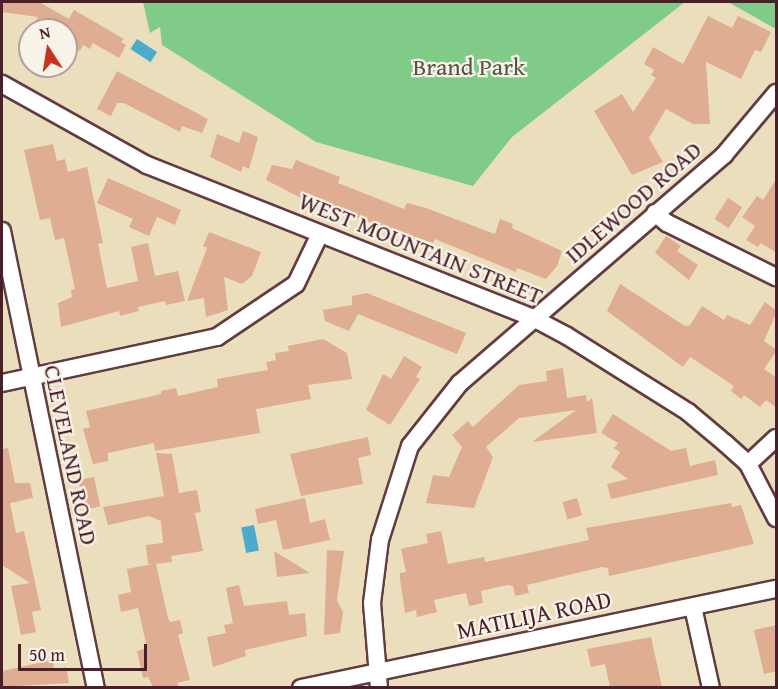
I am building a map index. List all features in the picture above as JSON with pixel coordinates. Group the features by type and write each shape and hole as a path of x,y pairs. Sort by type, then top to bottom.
{"street":[{"name":"WEST MOUNTAIN STREET","path":"2,84 147,165 535,319 688,412 748,464 777,518"},
{"name":"IDLEWOOD ROAD","path":"377,680 372,603 380,540 410,446 460,383 724,155 777,93"},
{"path":"655,213 667,223 777,277"},
{"name":"CLEVELAND ROAD","path":"2,231 30,377 96,687"},
{"path":"2,383 217,337 296,284 321,234"},
{"path":"748,464 777,438"},
{"name":"MATILIJA ROAD","path":"301,687 377,680 777,589"},
{"path":"693,607 711,687"}],"green space":[{"name":"Brand Park","path":"143,2 685,2 512,137 473,186 316,142 162,45 160,27 150,33"},
{"path":"728,2 776,2 776,29"}],"water":[{"path":"137,39 157,52 151,62 130,49"},
{"path":"254,525 259,551 246,553 241,527"}],"building":[{"path":"2,2 39,2 67,18 37,18 2,12"},
{"path":"74,10 124,39 121,42 126,45 119,58 93,43 90,49 83,45 80,51 78,50 78,18 70,18"},
{"path":"708,16 732,28 738,16 771,32 761,52 755,50 741,79 706,62 710,124 693,124 666,109 649,138 663,162 632,175 594,111 622,94 633,112 656,78 651,75 654,70 644,64 653,47 683,64"},
{"path":"117,71 208,119 202,133 182,126 180,132 124,103 117,103 111,116 97,109"},
{"path":"243,131 258,137 249,169 243,166 241,172 210,157 217,134 239,143"},
{"path":"53,144 57,161 65,159 68,172 87,167 103,243 98,244 107,288 138,281 131,247 148,243 155,276 178,271 185,301 166,305 165,301 138,307 139,311 120,316 119,311 61,327 58,303 72,297 71,290 75,289 64,238 55,240 50,218 40,220 24,150"},
{"path":"296,160 340,177 338,183 404,209 407,203 426,208 495,234 500,219 513,224 512,228 562,251 557,266 546,279 517,268 516,272 435,239 433,243 307,201 266,180 272,165 292,169"},
{"path":"108,178 181,210 175,225 157,217 149,236 129,227 133,219 97,203"},
{"path":"777,178 777,253 761,243 758,247 746,240 755,226 742,217 757,196 763,200"},
{"path":"728,198 742,207 729,228 714,219"},
{"path":"209,232 261,252 252,276 242,284 224,277 228,310 206,317 204,298 187,301 207,248 203,246"},
{"path":"666,236 681,246 677,251 698,265 689,280 655,253"},
{"path":"620,284 685,326 690,325 702,306 724,320 727,315 750,325 765,302 777,311 764,341 777,350 764,369 777,378 777,408 766,400 760,407 744,395 741,399 731,391 734,386 690,357 683,367 607,311"},
{"path":"367,293 466,333 457,354 358,314 349,331 325,321 323,310 352,305 352,296"},
{"path":"323,339 347,353 352,379 308,385 311,399 256,409 260,433 155,451 154,443 108,453 108,461 93,464 83,429 90,427 86,411 161,394 161,391 176,388 178,396 218,387 217,379 268,370 266,362 276,360 275,353 289,351 288,346"},
{"path":"404,356 422,367 416,377 420,379 390,425 366,410 383,374 391,379"},
{"path":"563,368 567,398 586,395 587,402 592,398 597,433 532,442 576,410 519,418 486,447 493,457 474,508 426,503 433,475 449,477 462,447 452,435 468,421 473,427 519,385 547,381 546,371"},
{"path":"613,414 671,451 686,448 690,466 715,460 718,475 611,499 607,484 628,479 611,467 620,452 614,448 618,443 601,433"},
{"path":"368,437 371,455 358,458 363,484 301,496 290,454"},
{"path":"8,448 15,483 30,483 33,498 10,503 16,533 24,531 41,610 32,612 36,632 21,635 11,586 30,583 2,565 2,449"},
{"path":"156,453 172,454 179,493 197,490 201,512 195,513 203,551 171,556 172,562 156,564 168,618 170,622 180,620 183,633 178,635 190,680 177,683 179,687 153,687 148,677 143,678 137,651 147,648 138,608 121,612 118,595 131,592 127,569 152,564 148,564 146,545 163,543 161,521 149,516 108,525 103,507 164,496"},
{"path":"94,477 100,506 85,510 78,480"},
{"path":"305,498 310,523 325,519 330,540 283,550 276,520 258,524 255,509"},
{"path":"577,498 582,515 568,519 563,502"},
{"path":"731,503 732,507 741,505 754,544 609,576 608,568 602,567 527,585 529,593 515,596 513,586 507,585 481,591 483,603 469,606 466,593 434,600 437,612 417,617 416,610 405,613 400,573 406,572 401,549 428,543 426,534 441,531 448,564 484,557 485,562 589,540 586,528"},
{"path":"327,550 344,551 337,600 343,612 340,633 324,635"},
{"path":"274,551 310,573 277,577"},
{"path":"239,585 244,606 287,601 289,615 305,613 307,636 245,650 246,656 213,667 207,637 226,633 224,625 233,623 226,588"},
{"path":"777,625 777,671 764,674 754,630"},
{"path":"651,637 662,687 610,687 605,664 591,667 587,649"},
{"path":"53,660 54,670 66,667 69,683 2,687 2,671"}]}
